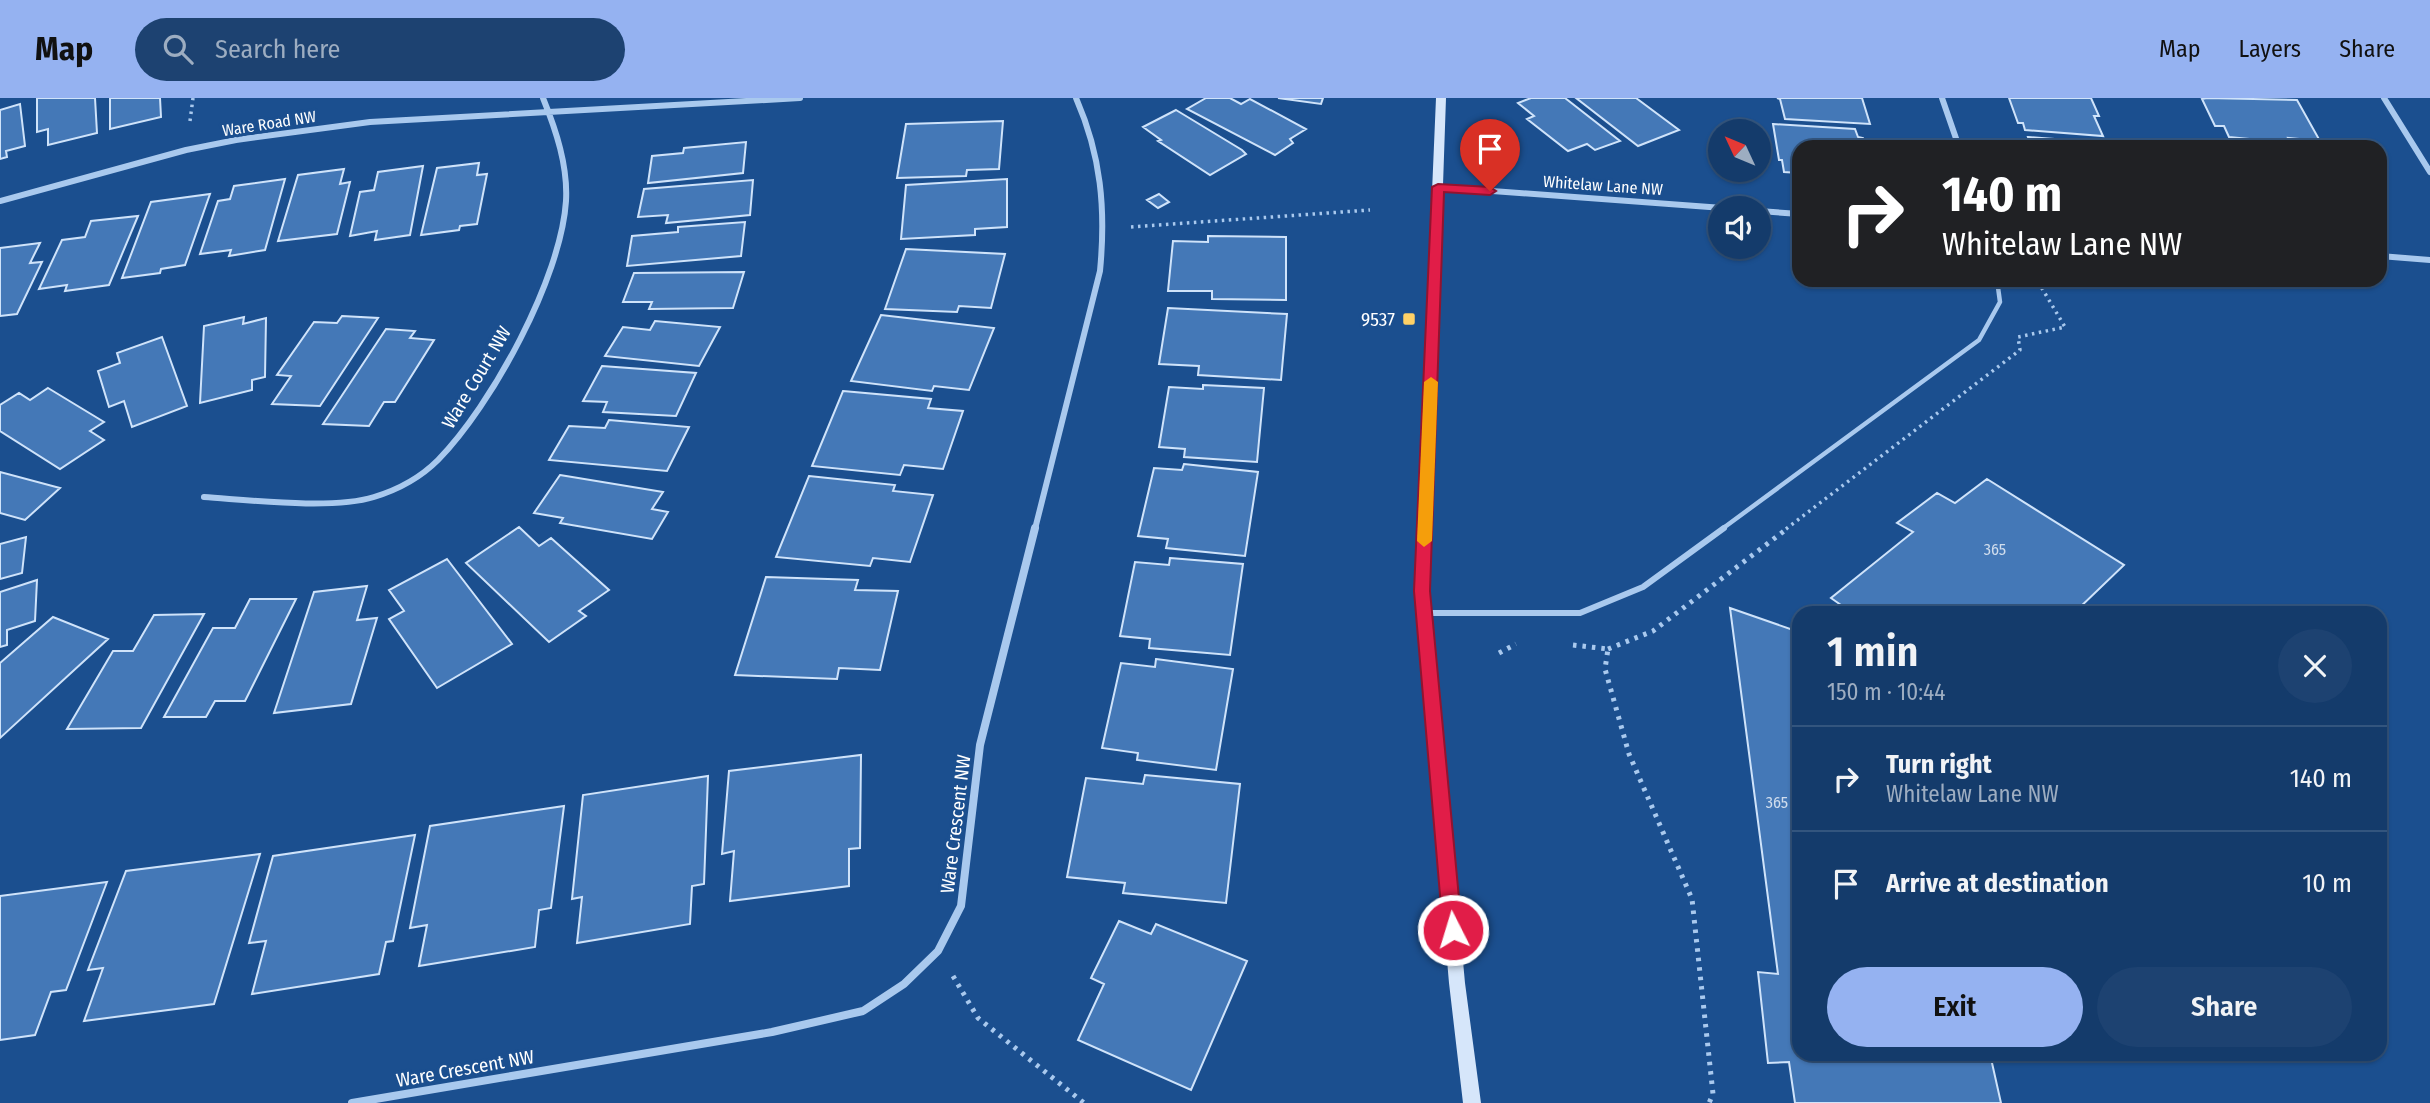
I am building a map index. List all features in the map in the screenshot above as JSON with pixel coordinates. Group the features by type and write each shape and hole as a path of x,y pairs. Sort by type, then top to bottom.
{"street":[{"path":"543,98 549,112"},
{"name":"Ware Road NW","path":"0,201 170,154 236,140 370,122 800,98"},
{"name":"Ware Crescent NW","path":"352,1103 772,1032 863,1011 904,984 938,951 961,906 980,745 1094,295 1105,228 1104,187 1095,142 1076,98"},
{"path":"1441,98 1422,591 1457,983 1472,1103"},
{"path":"1942,98 1957,140"},
{"path":"2384,98 2430,172"},
{"name":"Ware Court NW","path":"204,497 310,503 372,498 410,481 436,462 461,436 520,336 546,280 561,236 566,202 565,171 562,148 549,112"},
{"name":"Whitelaw Lane NW","path":"1438,187 1708,207"},
{"path":"1771,212 1792,213"},
{"path":"2387,257 2430,260"}],"lane":[{"path":"1424,613 1580,613 1643,587 1979,340 2000,302 1998,287"}],"path":[{"path":"1105,228 1370,210"},
{"path":"1569,645 1608,649 1653,631 2020,350 2018,337 2065,327 2041,287"},
{"path":"1499,653 1517,644 1530,643"},
{"path":"1608,649 1605,669 1629,754 1692,899 1713,1094 1709,1103"},
{"path":"938,951 978,1018 1084,1103"}],"building":[{"path":"37,98 95,98 97,133 48,145 48,129 37,132"},
{"path":"110,98 160,98 161,117 110,129"},
{"path":"1206,98 1230,98 1241,104 1250,99 1306,129 1290,139 1293,143 1275,155 1187,109"},
{"path":"1278,98 1323,98 1321,104"},
{"path":"1531,98 1565,98 1620,141 1595,150 1587,144 1568,151 1527,119 1534,116 1518,103"},
{"path":"1576,98 1636,98 1679,130 1638,146"},
{"path":"1777,98 1862,98 1870,124 1785,119 1780,99"},
{"path":"2009,98 2091,98 2099,116 2094,116 2103,136 2025,130 2023,123 2018,123"},
{"path":"2202,99 2297,100 2319,140 2229,137 2224,126 2215,126"},
{"path":"20,104 25,146 6,151 7,157 0,159 0,110"},
{"path":"1176,110 1246,154 1210,175 1158,141 1161,140 1143,127"},
{"path":"1003,121 999,169 967,170 966,176 897,178 906,124"},
{"path":"1773,124 1855,129 1858,137 1864,140 1792,140 1792,173 1784,172 1782,160 1779,160"},
{"path":"2028,137 2067,140 2029,140"},
{"path":"746,142 743,173 648,183 652,156 683,153 684,148"},
{"path":"479,163 477,175 487,174 477,224 460,226 459,230 421,235 437,168"},
{"path":"423,166 410,235 375,240 377,231 350,236 360,192 374,190 378,172"},
{"path":"344,169 340,184 350,182 337,234 278,241 298,175"},
{"path":"285,179 265,250 229,256 231,250 200,254 218,201 230,199 234,186"},
{"path":"1007,179 1007,227 975,229 975,235 901,239 906,185"},
{"path":"753,180 750,215 666,223 668,215 638,217 644,189"},
{"path":"210,194 185,265 161,269 160,273 122,278 151,202"},
{"path":"1159,194 1169,202 1158,208 1147,200"},
{"path":"138,216 109,285 65,291 67,285 39,289 62,240 85,237 91,221"},
{"path":"745,222 741,256 627,266 632,236 678,232 678,227"},
{"path":"1208,236 1286,237 1286,300 1212,299 1212,291 1168,291 1173,241 1208,242"},
{"path":"40,243 30,263 42,262 17,314 0,316 0,248"},
{"path":"906,249 1005,254 991,308 959,306 957,312 885,309"},
{"path":"744,272 733,308 649,309 652,302 623,302 634,273"},
{"path":"1168,308 1287,314 1281,380 1198,375 1199,366 1159,364"},
{"path":"881,315 994,328 969,390 934,386 932,391 851,381"},
{"path":"342,316 378,318 320,406 272,404 291,376 277,375 314,322 337,323"},
{"path":"244,317 243,324 266,318 265,377 252,380 252,390 200,403 204,326"},
{"path":"655,321 720,327 699,366 605,356 623,327 650,330"},
{"path":"386,329 415,331 410,338 434,340 395,402 384,402 369,426 323,424"},
{"path":"162,337 187,406 132,427 124,401 109,407 98,371 120,363 117,353"},
{"path":"602,366 696,373 676,416 603,412 607,402 583,401"},
{"path":"1203,385 1264,388 1257,462 1184,457 1185,449 1159,447 1169,387 1203,389"},
{"path":"48,388 104,422 90,431 104,440 60,469 0,431 0,405 19,393 30,400"},
{"path":"843,391 931,399 928,408 963,411 943,469 904,465 900,475 812,466"},
{"path":"609,420 689,427 667,471 549,460 569,426 605,428"},
{"path":"1184,464 1258,472 1245,556 1166,548 1168,539 1138,536 1154,468 1182,470"},
{"path":"0,472 60,488 25,520 0,513"},
{"path":"560,475 663,492 652,509 668,512 652,539 560,523 563,518 534,513"},
{"path":"809,476 895,485 893,491 933,495 910,562 873,558 870,566 776,557"},
{"path":"1987,479 2124,565 2081,606 1842,606 1831,598 1913,532 1897,523 1937,493 1955,503"},
{"path":"519,527 539,546 551,538 609,590 579,611 586,616 549,642 466,563"},
{"path":"26,537 22,573 0,579 0,544"},
{"path":"1170,558 1243,564 1230,655 1149,648 1150,639 1120,636 1135,562 1169,565"},
{"path":"447,559 512,644 437,688 389,619 404,611 389,590"},
{"path":"766,577 858,580 855,590 898,591 880,670 839,668 837,679 735,675"},
{"path":"37,580 35,621 7,630 7,645 0,647 0,592"},
{"path":"367,586 357,620 377,618 351,704 274,713 314,592"},
{"path":"250,599 296,599 245,701 215,701 206,717 164,717 213,628 235,628"},
{"path":"1730,608 1792,630 1792,1061 1992,1061 2001,1103 1795,1103 1789,1062 1768,1063 1758,972 1778,974"},
{"path":"204,614 141,728 67,729 113,651 133,651 154,615"},
{"path":"53,617 108,639 0,738 0,663"},
{"path":"1156,659 1233,669 1216,770 1137,760 1138,753 1102,748 1121,663 1155,667"},
{"path":"861,755 860,848 849,849 849,886 730,901 734,851 722,854 729,771"},
{"path":"1145,775 1240,784 1226,903 1123,893 1125,883 1067,877 1086,778 1143,784"},
{"path":"708,776 704,884 692,886 690,924 577,943 582,897 572,899 583,795"},
{"path":"564,806 551,908 539,910 535,947 419,966 427,925 410,928 430,826"},
{"path":"415,835 393,941 386,942 379,974 252,994 266,941 249,943 273,856"},
{"path":"260,854 214,1004 84,1021 103,968 88,970 126,871"},
{"path":"107,882 66,990 51,992 35,1035 0,1040 0,896"},
{"path":"1119,921 1151,934 1156,924 1247,961 1191,1090 1078,1040 1104,984 1091,978"}],"slow traffic":[{"path":"1424,541 1431,382"}],"place":[{"name":"9537","path":"1409,319"}],"route":[{"path":"1453,930 1422,591 1438,187 1490,191"}]}
